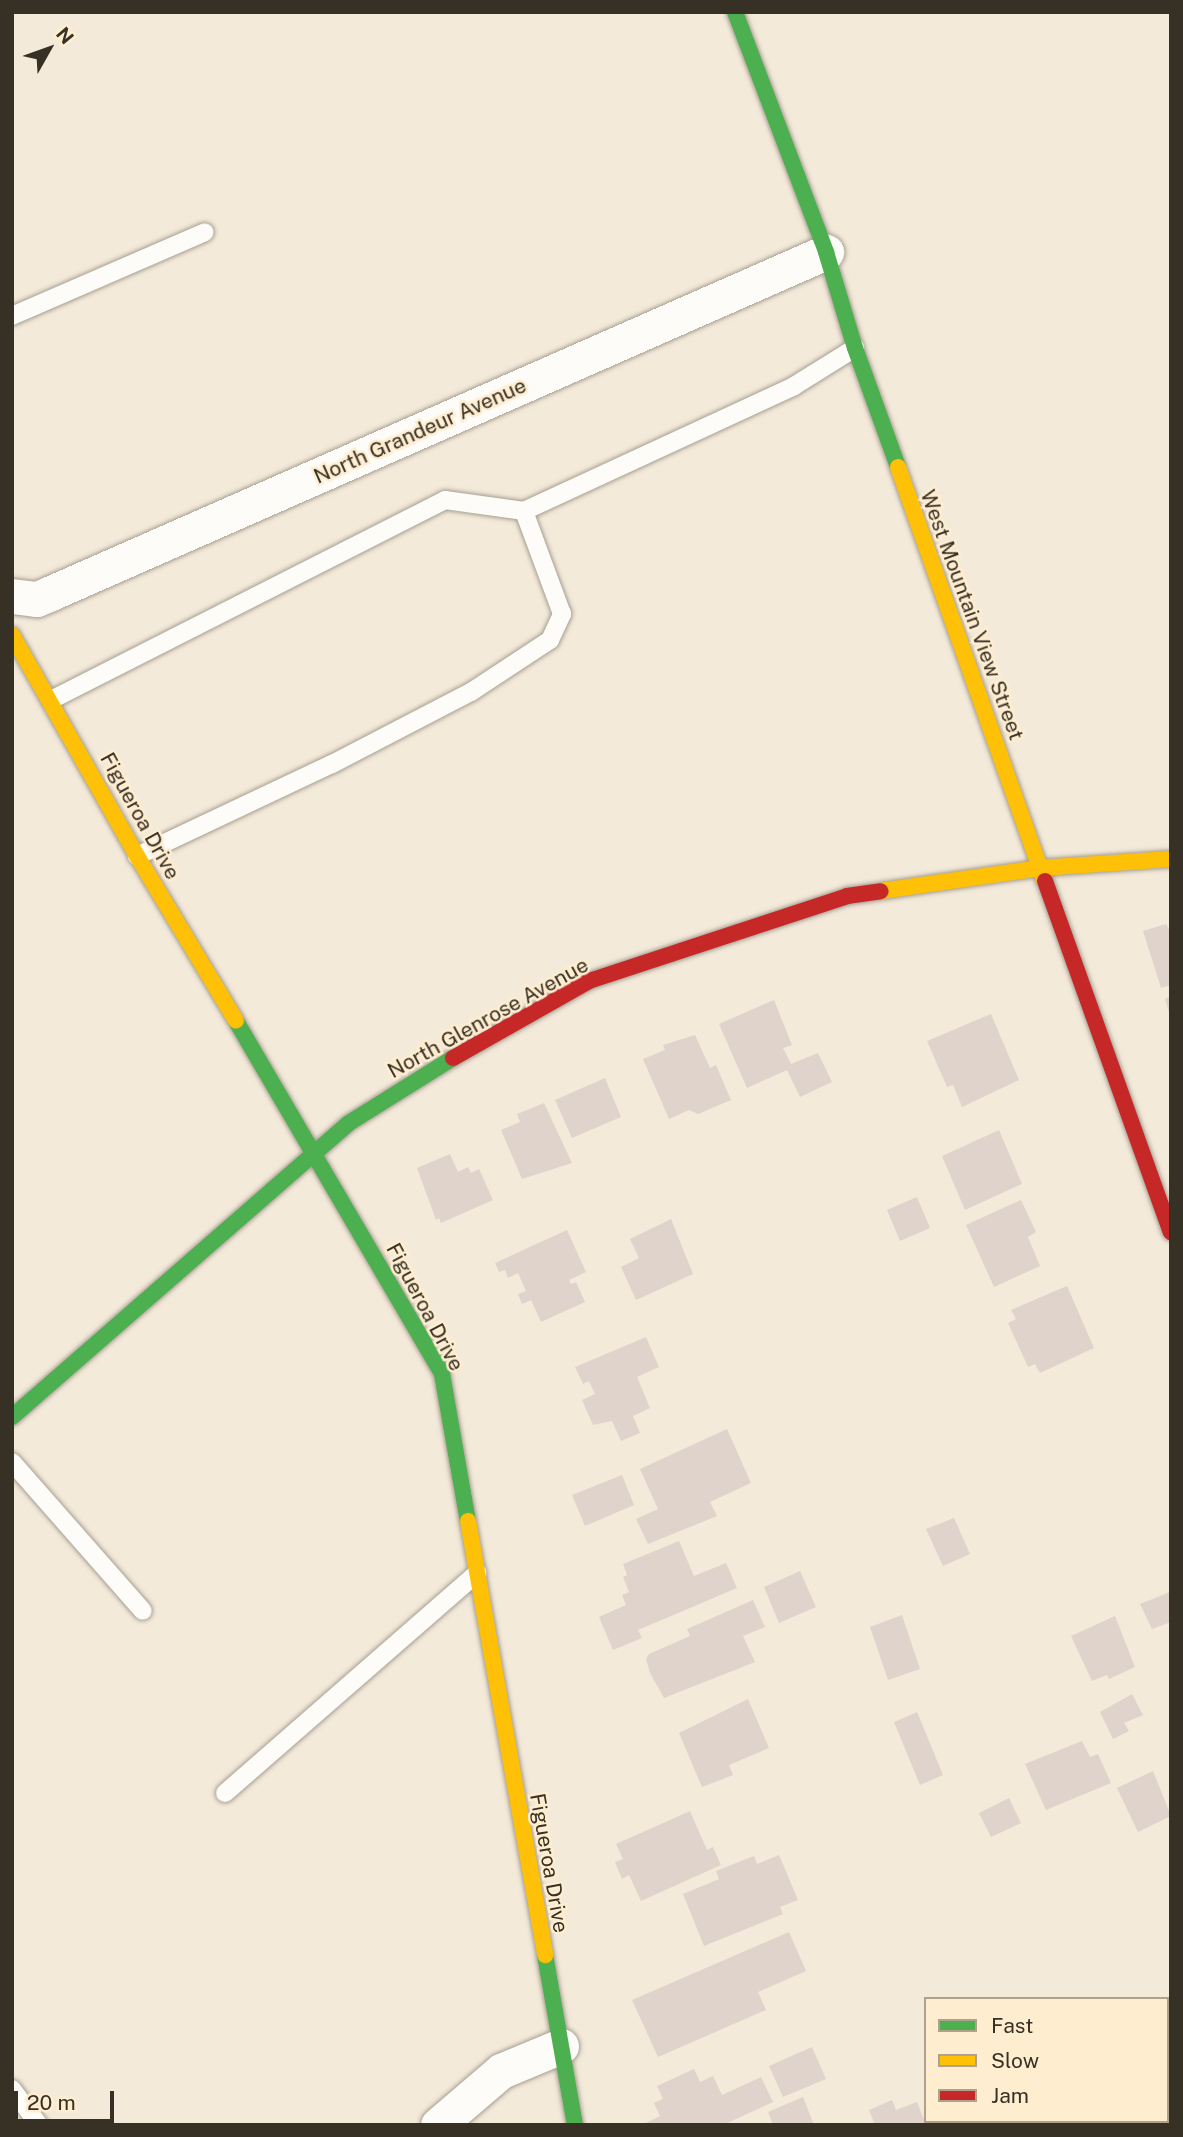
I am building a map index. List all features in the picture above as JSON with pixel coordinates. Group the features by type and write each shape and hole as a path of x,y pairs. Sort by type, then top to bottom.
{"street":[{"name":"West Mountain View Street","path":"735,12 826,252 855,348 1171,1232"},
{"name":"North Grandeur Avenue","path":"12,596 37,598 51,593 826,252"},
{"name":"Figueroa Drive","path":"12,635 137,856 315,1152 442,1374 575,2125"},
{"name":"North Glenrose Avenue","path":"12,1416 349,1123 444,1062 589,982 847,896 1041,868 1171,859"},
{"path":"438,2125 501,2071 561,2046"}],"lane":[{"path":"12,316 205,232"},
{"path":"51,700 445,500 524,511 794,386 855,348"},
{"path":"137,856 220,814 332,764 471,692 550,640 562,614 524,511"},
{"path":"12,1462 143,1611"},
{"path":"225,1793 477,1573"},
{"path":"12,2089 40,2125"}],"building":[{"path":"1166,924 1171,933 1171,985 1161,988 1143,931"},
{"path":"1171,997 1171,1015 1170,1015 1165,999"},
{"path":"774,1000 792,1045 783,1048 791,1064 818,1053 832,1082 800,1097 787,1070 747,1088 719,1024"},
{"path":"991,1014 1019,1080 962,1107 953,1085 947,1087 927,1041"},
{"path":"695,1035 710,1068 716,1065 731,1100 698,1114 689,1110 669,1119 643,1059 665,1050 663,1045"},
{"path":"605,1078 621,1117 572,1138 555,1100"},
{"path":"544,1103 572,1163 522,1179 501,1130 520,1122 517,1114"},
{"path":"999,1130 1022,1184 965,1210 942,1156"},
{"path":"450,1154 458,1172 468,1167 471,1173 479,1169 493,1200 441,1223 439,1218 436,1220 417,1168"},
{"path":"917,1197 930,1228 900,1241 887,1210"},
{"path":"1021,1200 1036,1232 1028,1237 1040,1266 994,1287 966,1225"},
{"path":"671,1219 693,1274 636,1300 621,1267 639,1258 630,1239"},
{"path":"567,1230 586,1272 569,1280 571,1284 576,1282 585,1302 541,1322 531,1300 522,1304 518,1294 526,1291 518,1273 508,1278 505,1270 499,1272 495,1263"},
{"path":"1067,1286 1094,1348 1040,1373 1035,1364 1028,1367 1008,1323 1016,1319 1011,1310"},
{"path":"646,1337 659,1367 637,1377 650,1408 633,1416 640,1433 621,1441 612,1421 593,1425 582,1400 595,1394 589,1381 583,1384 575,1367"},
{"path":"727,1429 751,1483 710,1502 717,1516 648,1544 636,1519 658,1509 640,1469"},
{"path":"622,1475 634,1505 585,1526 572,1495"},
{"path":"954,1518 970,1554 943,1566 926,1529"},
{"path":"679,1541 694,1576 726,1563 737,1588 638,1630 642,1638 613,1650 599,1617 626,1605 622,1595 629,1592 623,1577 627,1575 623,1564"},
{"path":"800,1571 816,1607 779,1623 764,1587"},
{"path":"1170,1592 1171,1622 1152,1629 1140,1604"},
{"path":"753,1600 765,1627 743,1636 755,1662 664,1698 650,1673 646,1659 649,1654 690,1636 687,1629"},
{"path":"902,1615 920,1669 888,1680 870,1627"},
{"path":"1115,1616 1135,1667 1109,1679 1107,1675 1092,1681 1071,1636"},
{"path":"1132,1694 1143,1715 1124,1723 1129,1731 1113,1739 1100,1712"},
{"path":"748,1699 769,1748 729,1765 733,1775 702,1787 679,1733"},
{"path":"917,1712 943,1775 920,1785 894,1722"},
{"path":"1082,1741 1090,1757 1098,1754 1111,1783 1046,1810 1025,1764"},
{"path":"1153,1771 1171,1816 1138,1832 1117,1788"},
{"path":"1009,1798 1021,1823 991,1837 979,1813"},
{"path":"690,1811 707,1850 713,1847 721,1865 641,1901 629,1875 622,1879 615,1862 623,1859 616,1844"},
{"path":"779,1855 798,1900 780,1907 783,1914 704,1946 683,1894 719,1879 716,1871 754,1856 757,1864"},
{"path":"789,1932 806,1971 758,1992 766,2010 658,2057 632,2000"},
{"path":"812,2047 826,2079 783,2097 769,2066"},
{"path":"694,2069 700,2082 713,2076 722,2095 761,2077 773,2102 723,2125 642,2125 660,2116 654,2103 663,2099 657,2086"},
{"path":"803,2097 814,2125 773,2125 768,2112"},
{"path":"892,2100 896,2110 917,2102 926,2125 875,2125 869,2110"}],"traffic: fast":[{"path":"735,12 826,252 855,348 898,467"},
{"path":"236,1021 442,1374 468,1521"},
{"path":"12,1417 349,1123 453,1058"},
{"path":"545,1955 575,2125"}],"traffic: slow":[{"path":"898,467 1045,881"},
{"path":"12,635 137,856 236,1021"},
{"path":"881,891 1040,868 1171,859"},
{"path":"468,1521 545,1955"}],"traffic: jam":[{"path":"1045,881 1171,1232"},
{"path":"453,1058 589,981 847,896 881,891"}]}
